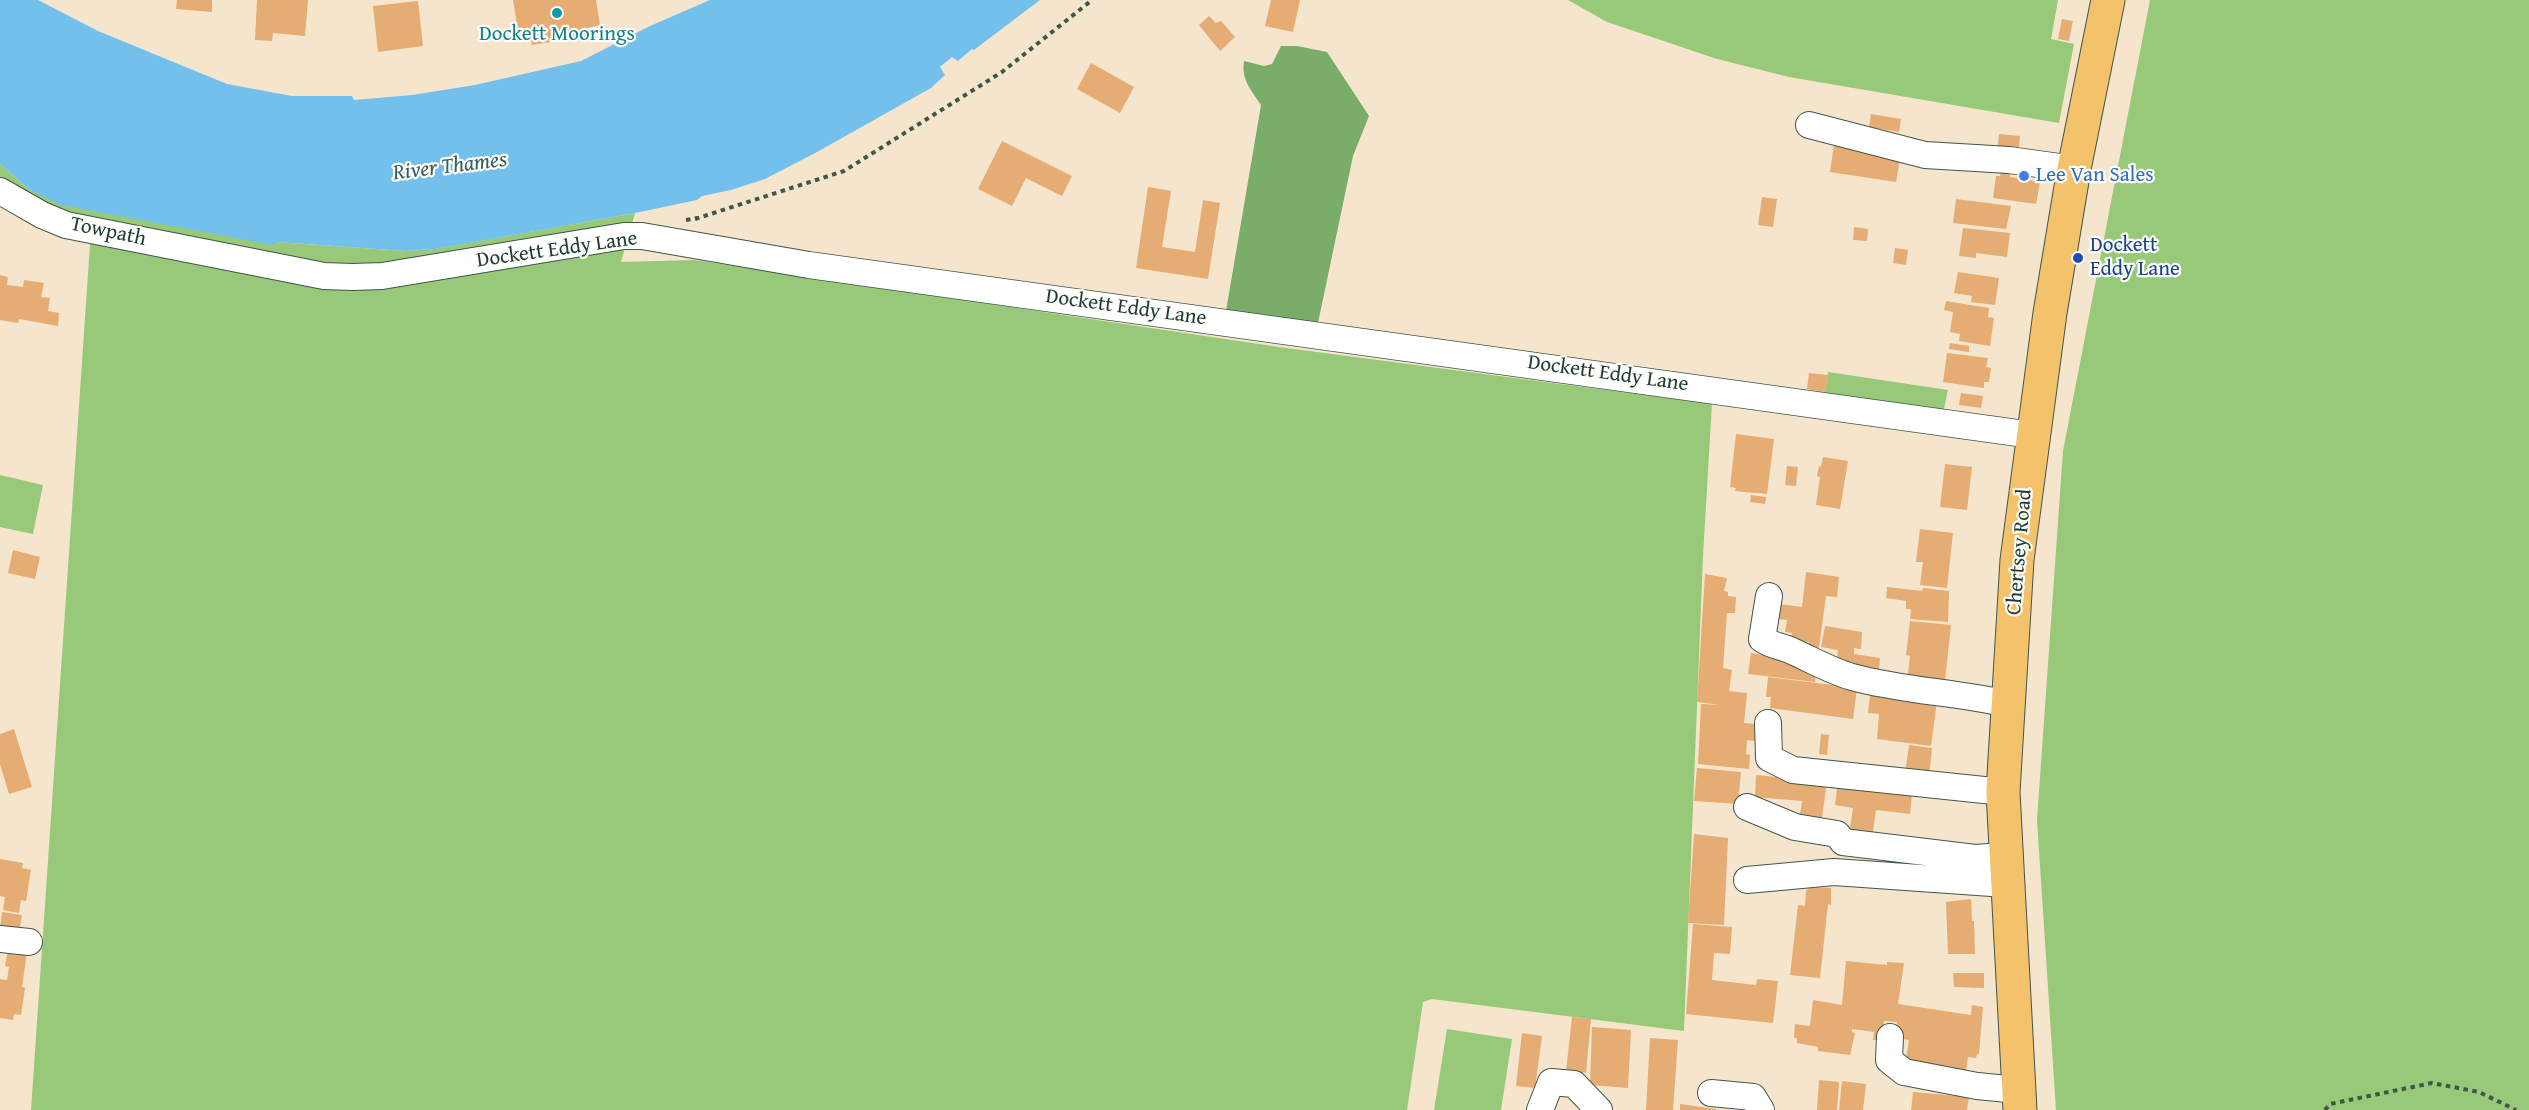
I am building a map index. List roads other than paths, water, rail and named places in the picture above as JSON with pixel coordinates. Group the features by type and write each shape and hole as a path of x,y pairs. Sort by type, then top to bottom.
{"main road":[{"name":"Chertsey Road","path":"2019,1100 2002,792 2017,560 2032,435 2074,169 2108,0"}],"street":[{"path":"1809,125 1925,155 2017,161 2074,169"},
{"name":"Towpath","path":"0,191 42,215 66,225 222,256"},
{"name":"Dockett Eddy Lane","path":"222,256 324,276 353,278 382,276 624,236 642,236 809,265 2032,435"},
{"path":"1769,596 1762,639 1770,644 1789,649 1850,676 1895,687 1978,697 2008,704"},
{"path":"1768,723 1769,758 1793,770 2002,792"},
{"path":"1747,807 1795,827 1837,834 1843,842 1975,858 2005,870"},
{"path":"1747,880 1834,872 2005,870"},
{"path":"0,939 29,942"},
{"path":"1890,1037 1889,1060 1904,1072 1977,1086 2019,1100"},
{"path":"1540,1110 1551,1082 1574,1084 1599,1110"},
{"path":"1711,1093 1753,1097 1761,1110"}],"water":[{"name":"River Thames","path":"0,0 38,0 98,31 227,84 292,96 352,96 354,100 412,95 475,85 581,61 650,26 710,0 1040,0 958,61 952,57 940,67 945,75 931,88 765,179 702,196 697,200 635,213 436,249 406,251 276,242 273,245 61,205 30,190 0,164"}],"place":[{"name":"Dockett Moorings","path":"557,13"},
{"name":"Lee Van Sales","path":"2024,176"},
{"name":"Dockett Eddy Lane","path":"2078,258"}]}
